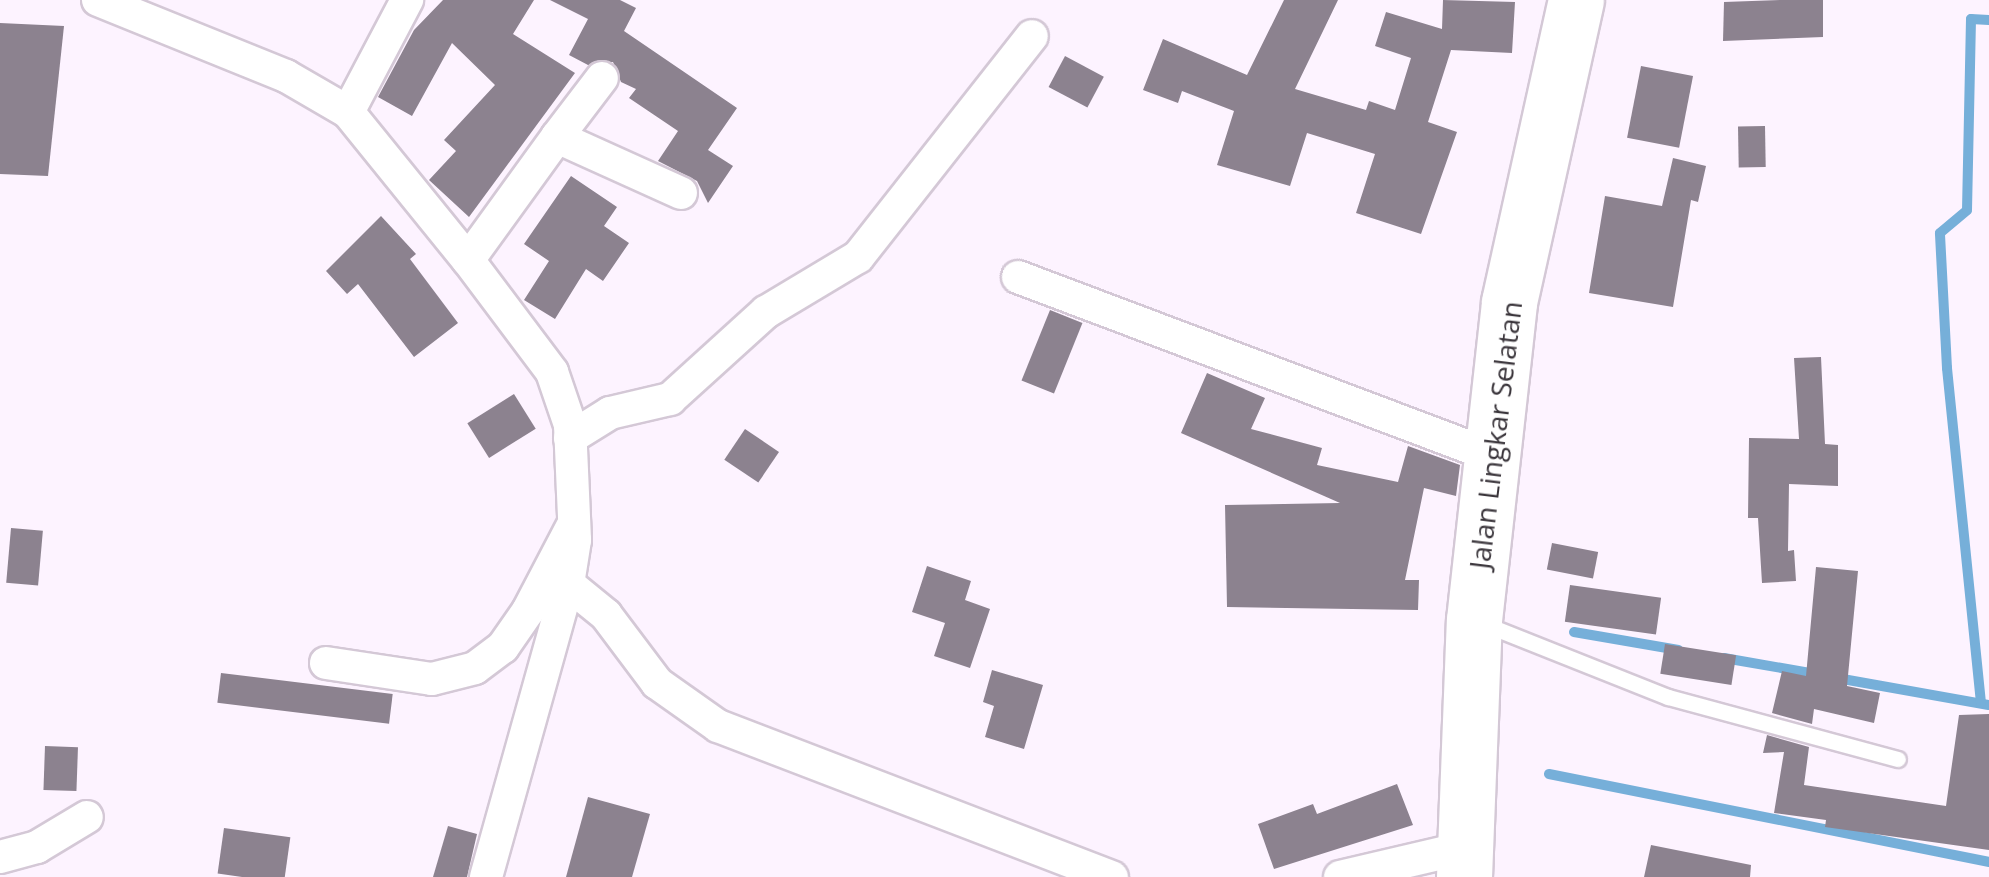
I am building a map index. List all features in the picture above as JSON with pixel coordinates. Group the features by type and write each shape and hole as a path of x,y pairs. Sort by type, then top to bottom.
{"highway":[{"name":"Jalan Lingkar Selatan","path":"1464,862 1474,620 1490,454 1509,302 1561,1"}],"street":[{"path":"98,0 286,76 348,112 468,260 552,372 570,438 573,526 568,584 486,877"},
{"path":"348,112 407,0"},
{"path":"570,438 610,413 670,400 766,312 858,257 1032,36"},
{"path":"468,260 602,78"},
{"path":"557,137 681,193"},
{"path":"1018,276 1490,454"},
{"path":"326,663 432,680 476,668 503,647 528,611 573,526"},
{"path":"568,584 606,615 657,683 718,726 1112,877"},
{"path":"0,858 37,847 87,818"},
{"path":"1340,877 1464,862"}],"lane":[{"path":"1474,620 1668,697 1898,758"}],"building":[{"path":"443,0 534,0 513,34 575,73 469,217 429,180 456,151 444,140 495,85 452,43 412,116 378,97 414,30"},
{"path":"550,0 620,0 636,8 624,31 737,108 708,150 733,166 708,203 697,181 658,161 678,131 629,98 636,89 621,82 613,62 588,65 569,55 588,19"},
{"path":"1284,0 1338,0 1295,89 1366,110 1369,101 1395,110 1411,58 1375,46 1386,12 1442,29 1443,0 1515,2 1512,53 1451,50 1428,122 1457,132 1421,234 1356,213 1375,154 1307,133 1290,186 1217,165 1234,111 1182,91 1178,103 1143,90 1163,39 1247,75"},
{"path":"1823,0 1823,37 1723,41 1724,2"},
{"path":"0,23 64,26 48,176 0,174"},
{"path":"1065,56 1104,77 1087,108 1049,87"},
{"path":"1641,66 1693,76 1679,148 1627,138"},
{"path":"1738,126 1765,126 1766,167 1739,167"},
{"path":"1673,158 1706,166 1698,202 1691,200 1673,307 1589,293 1605,196 1662,206"},
{"path":"571,176 617,207 604,226 629,243 603,281 586,269 555,319 524,300 549,261 524,244"},
{"path":"381,216 416,254 410,259 458,323 414,357 358,284 347,294 326,271"},
{"path":"1050,310 1082,323 1054,394 1022,380"},
{"path":"1821,357 1825,444 1838,445 1838,486 1789,484 1788,551 1794,550 1796,581 1762,583 1758,518 1748,518 1749,438 1799,439 1794,358"},
{"path":"1207,373 1265,398 1251,429 1322,448 1317,465 1398,482 1408,446 1460,465 1456,496 1424,488 1405,580 1419,580 1418,610 1227,607 1225,505 1340,503 1181,433"},
{"path":"514,394 536,429 489,458 467,423"},
{"path":"745,429 779,452 758,483 724,460"},
{"path":"11,528 43,531 38,586 6,583"},
{"path":"1552,543 1598,552 1593,578 1547,570"},
{"path":"927,566 971,581 965,600 990,609 970,668 934,656 945,623 912,612"},
{"path":"1816,567 1858,571 1847,686 1880,693 1874,723 1814,709 1812,724 1772,713 1782,671 1806,676"},
{"path":"1570,585 1661,598 1656,634 1565,622"},
{"path":"1665,644 1736,655 1731,685 1660,674"},
{"path":"992,670 1043,685 1024,749 985,737 994,706 983,702"},
{"path":"221,673 393,694 389,724 217,703"},
{"path":"1989,714 1989,850 1825,827 1826,820 1774,813 1784,752 1763,753 1767,735 1809,747 1804,785 1946,806 1959,715"},
{"path":"45,746 78,747 76,791 43,790"},
{"path":"1397,784 1413,825 1274,869 1258,824 1313,804 1317,814"},
{"path":"588,797 650,814 632,877 566,877"},
{"path":"448,826 477,834 467,877 433,877"},
{"path":"224,828 290,837 285,877 218,874"},
{"path":"1651,845 1751,865 1750,877 1644,877"}],"waterway":[{"path":"1981,703 1947,368 1940,233 1967,210 1971,19 1989,20"},
{"path":"1574,632 1678,650"},
{"path":"1724,658 1816,674"},
{"path":"1837,678 1989,705"},
{"path":"1549,774 1989,862"}]}
